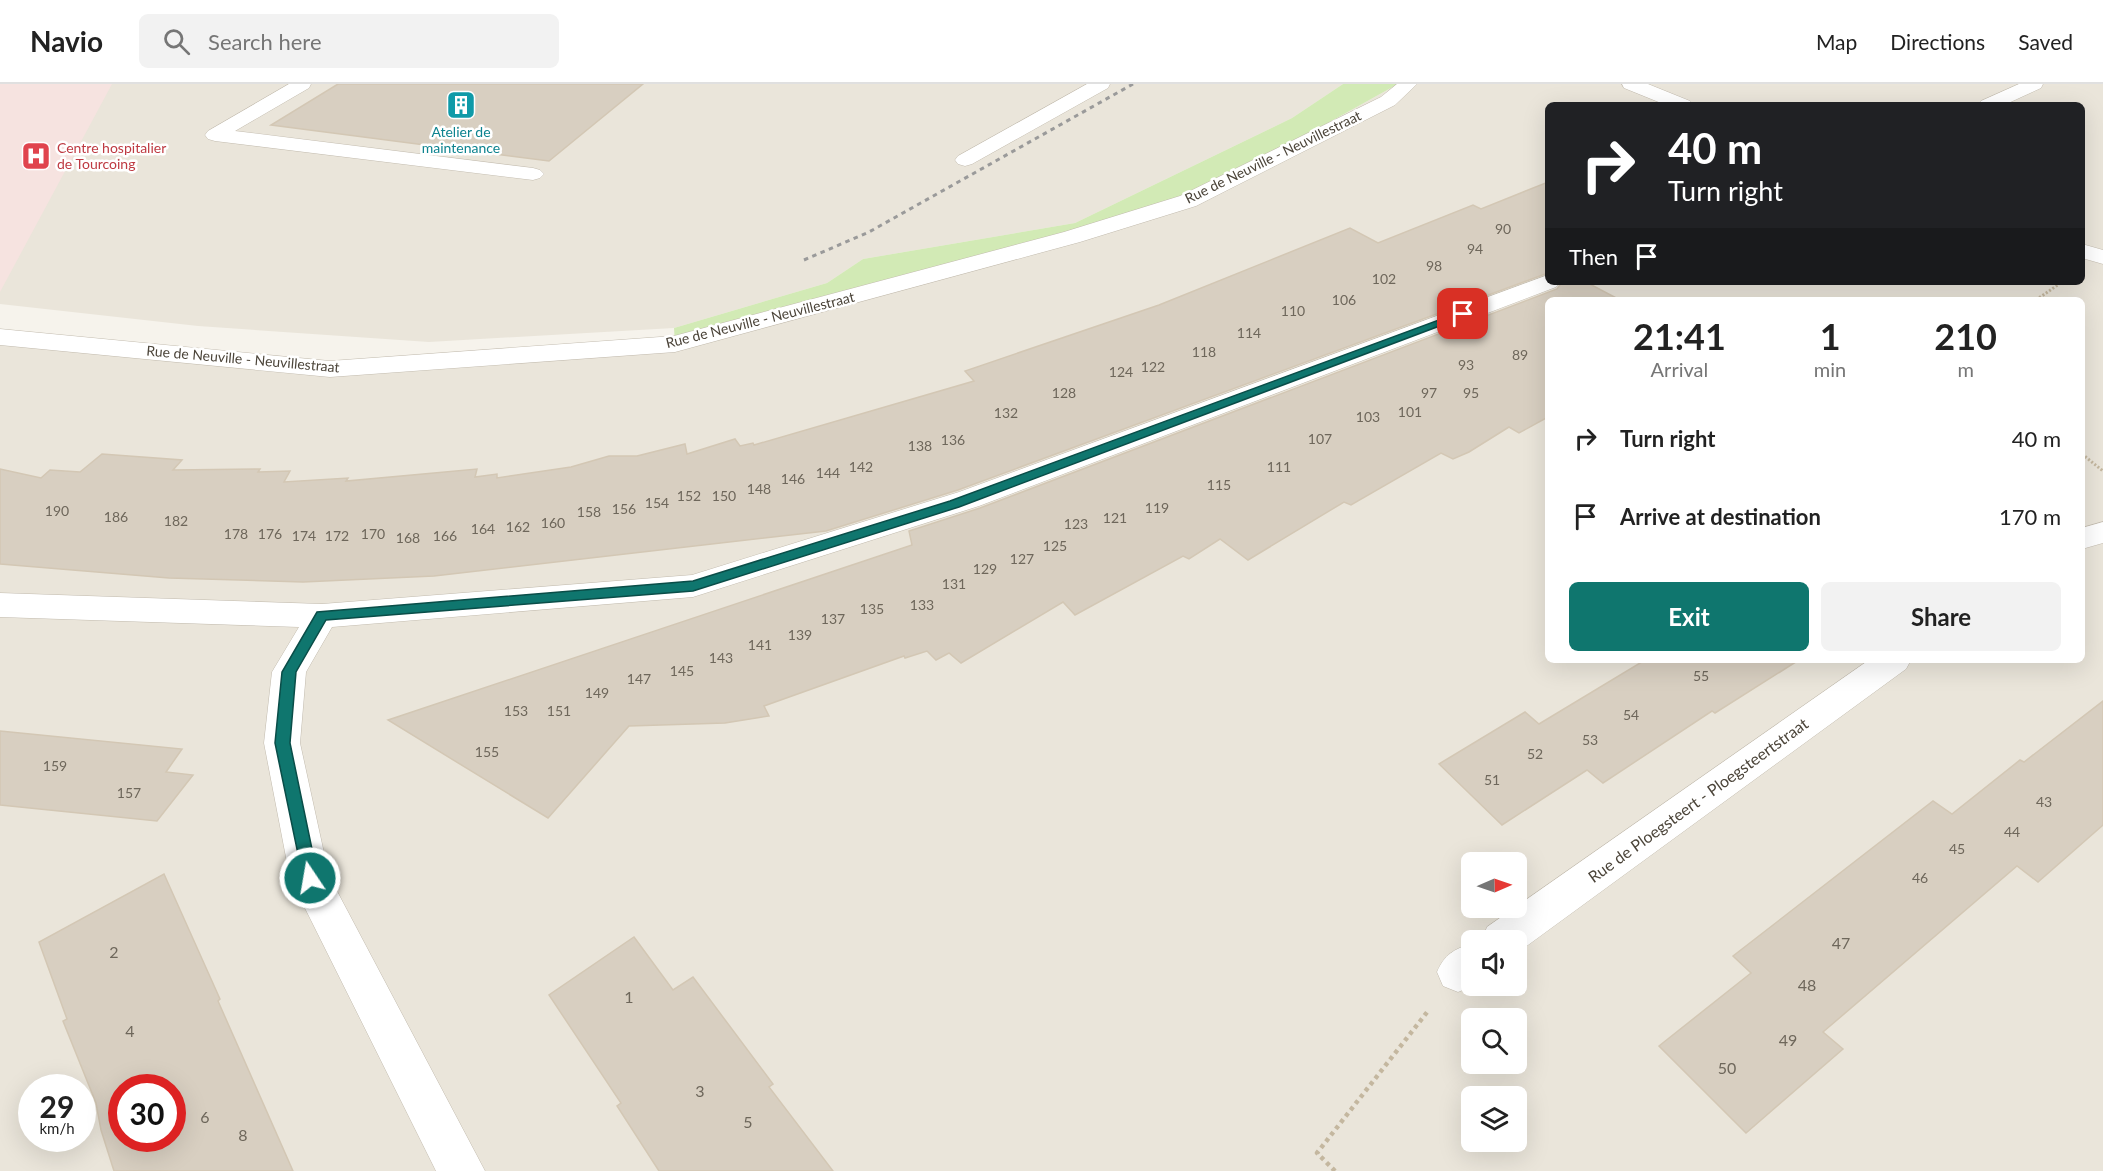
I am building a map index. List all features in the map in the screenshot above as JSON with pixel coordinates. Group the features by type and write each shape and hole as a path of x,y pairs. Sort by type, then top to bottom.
{"street":[{"path":"302,84 215,135 533,174"},
{"path":"965,160 1101,84"},
{"name":"Rue de Neuville - Neuvillestraat","path":"0,337 330,369 675,344 1072,237 1188,201 1388,101 1408,84"},
{"path":"1631,84 1676,102"},
{"path":"1995,102 2034,84"},
{"path":"2085,252 2103,257"},
{"path":"0,605 322,616 693,586 959,503 1545,283"},
{"path":"2085,538 2103,532"},
{"path":"322,616 289,672 282,743 310,878 461,1171"},
{"name":"Rue de Ploegsteert - Ploegsteertstraat","path":"1516,930 1890,663"}],"path":[{"path":"2040,297 2058,285"},
{"path":"2085,456 2103,471"},
{"path":"1335,1171 1317,1153 1461,972"}],"shaded area":[{"path":"0,84 1343,84 1292,118 1075,223 863,259 827,283 674,328 429,342 198,326 0,304"},
{"name":"Centre hospitalier de Tourcoing","path":"0,84 112,84 0,292"},
{"path":"1398,84 2103,84 2103,1171 0,1171 0,337 330,369 675,344 1188,201"}],"green space":[{"path":"1343,84 1398,84 1188,201 675,344 674,328 827,283 863,259 1075,223 1292,118"}],"building":[{"name":"Atelier de maintenance","path":"338,84 643,84 549,161 271,125"},
{"path":"1545,183 1545,274 958,490 826,531 434,576 303,582 169,578 0,564 0,469 41,478 50,470 80,472 102,454 182,460 173,470 290,471 284,482 348,478 346,481 477,469 475,477 497,474 497,478 571,467 609,456 637,456 685,444 687,454 735,439 740,446 753,443 754,445 974,381 965,371 1159,305 1350,228 1378,243 1473,205 1481,209"},
{"path":"1560,285 1592,285 1614,297 1545,297 1545,419 1519,433 1509,427 1469,452 1453,459 1441,453 1351,505 1344,502 1248,560 1220,539 1189,559 1183,556 1075,615 1063,602 961,663 949,653 936,660 927,651 905,658 904,656 764,706 769,716 725,723 629,726 548,818 388,720 912,545 909,531 980,508 1557,289"},
{"path":"1640,663 1794,663 1715,713 1712,711 1603,783 1587,770 1502,825 1439,764 1525,712 1539,724"},
{"path":"2103,701 2103,825 2038,882 2017,866 1823,1032 1843,1049 1746,1133 1659,1046 1751,973 1733,956 1933,801 1952,814 2020,760 2024,762"},
{"path":"0,731 182,749 166,772 193,775 157,821 0,805"},
{"path":"164,874 293,1171 114,1171 101,1130 96,1103 96,1074 84,1074 63,1021 67,1019 39,942"},
{"path":"634,937 673,990 693,977 773,1084 769,1087 833,1171 659,1171 617,1106 621,1103 549,995"}],"railway":[{"path":"804,260 869,232 1133,84"}],"place":[{"name":"Atelier de maintenance","path":"461,105"},
{"name":"Centre hospitalier de Tourcoing","path":"36,156"}],"route":[{"path":"310,878 282,743 289,672 322,616 693,586 955,504 1463,314"}]}
